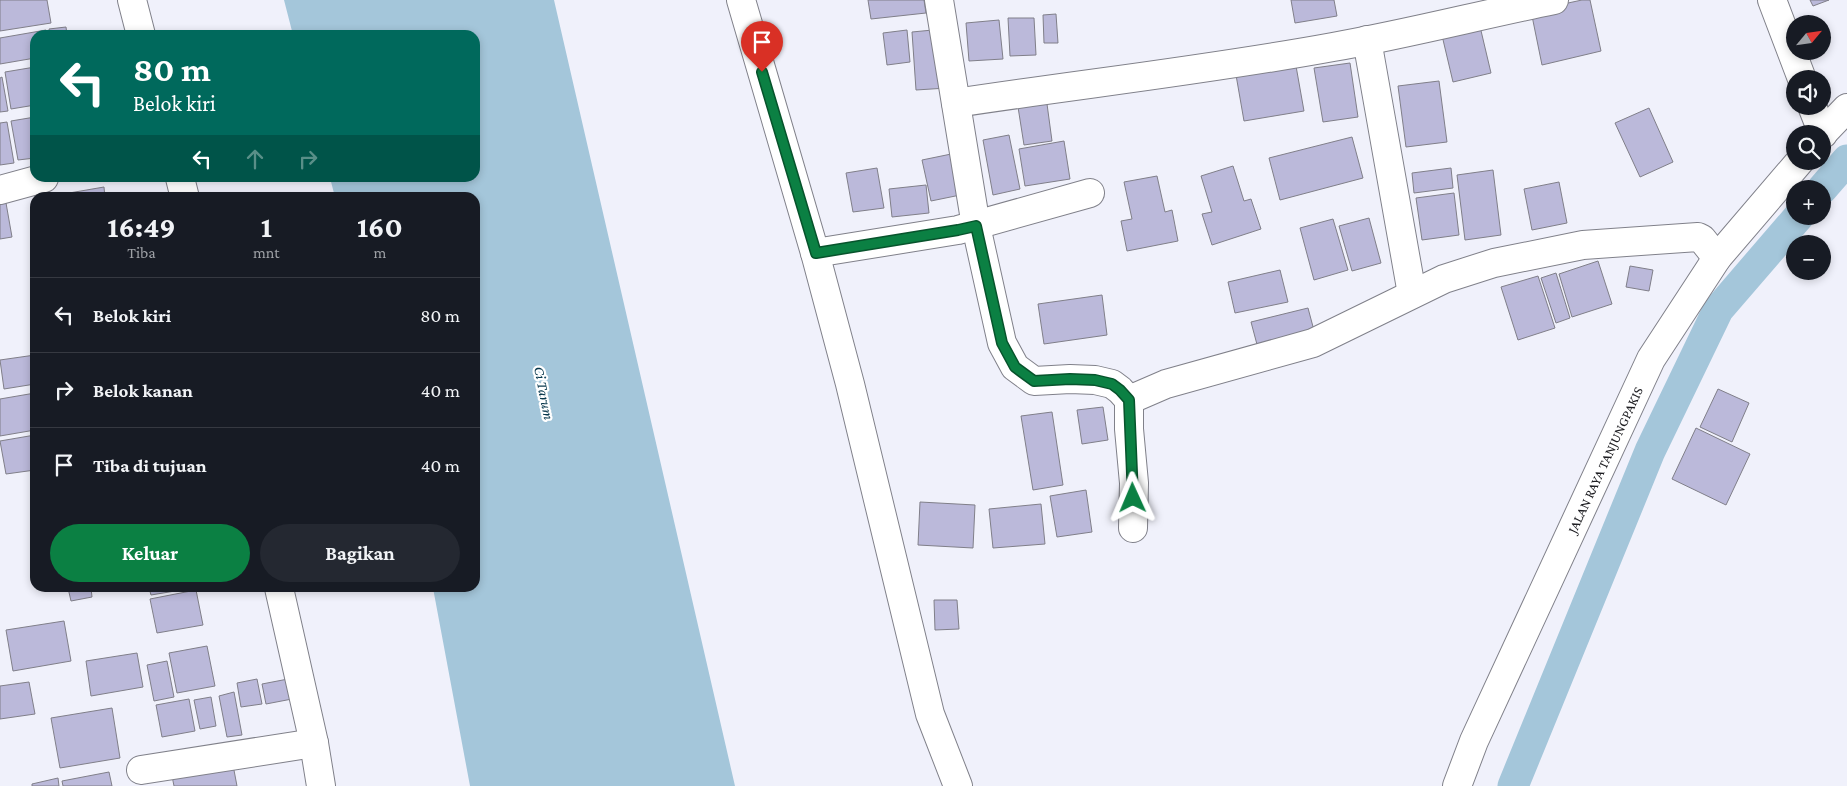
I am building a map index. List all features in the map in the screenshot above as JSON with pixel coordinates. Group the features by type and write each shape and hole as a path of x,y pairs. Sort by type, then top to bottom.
{"street":[{"path":"132,0 140,30"},
{"path":"741,0 816,253 850,384 930,714 958,786"},
{"path":"939,0 976,226 1002,343 1015,367 1034,381 1095,380 1112,384 1129,400 1129,429 1134,483 1133,528"},
{"path":"956,103 1156,76 1299,53 1554,0"},
{"path":"1772,0 1799,70"},
{"path":"1368,40 1412,294"},
{"path":"1831,125 1847,108"},
{"name":"JALAN RAYA TANJUNGPAKIS","path":"1457,786 1474,741 1651,359 1717,258 1792,170"},
{"path":"0,190 30,182"},
{"path":"816,253 976,226 1090,193"},
{"path":"1129,400 1166,384 1313,343 1444,279 1494,263 1583,245 1698,237 1702,239 1717,258"},
{"path":"280,592 314,743 321,786"},
{"path":"141,770 314,743"}],"water":[{"name":"Ci Tarum","path":"284,0 554,0 735,786 470,786 434,592 480,592 480,192 334,192 331,182 480,182 480,30 292,30"}],"building":[{"path":"0,0 47,0 51,23 0,31"},
{"path":"868,0 924,0 926,13 871,19"},
{"path":"1291,0 1334,0 1337,16 1295,23"},
{"path":"1590,0 1601,51 1542,65 1531,11"},
{"path":"1810,0 1829,0 1813,6"},
{"path":"1056,14 1058,43 1044,43 1043,15"},
{"path":"1008,18 1034,18 1036,55 1010,56"},
{"path":"1478,18 1491,73 1453,82 1440,27"},
{"path":"999,20 1003,59 969,61 966,23"},
{"path":"66,27 66,30 49,30"},
{"path":"943,29 947,88 916,90 912,32"},
{"path":"907,30 910,62 887,65 883,33"},
{"path":"30,33 30,59 0,64 0,38"},
{"path":"1350,63 1358,117 1323,122 1314,68"},
{"path":"1296,66 1304,111 1244,121 1236,75"},
{"path":"30,68 30,106 11,109 5,72"},
{"path":"2,77 8,111 0,112 0,78"},
{"path":"1439,81 1447,142 1406,147 1398,86"},
{"path":"1047,104 1052,141 1024,145 1018,107"},
{"path":"1649,108 1673,162 1640,177 1615,123"},
{"path":"30,118 30,159 18,160 11,121"},
{"path":"7,122 14,163 0,165 0,123"},
{"path":"1009,135 1020,189 993,195 983,140"},
{"path":"1352,137 1363,178 1280,200 1269,158"},
{"path":"1064,141 1070,179 1025,186 1019,149"},
{"path":"961,152 970,193 931,201 922,160"},
{"path":"1233,166 1244,201 1251,199 1261,229 1212,245 1202,214 1212,212 1201,176"},
{"path":"877,168 884,208 853,212 846,173"},
{"path":"1451,168 1453,188 1414,193 1412,173"},
{"path":"1493,170 1501,235 1465,240 1457,175"},
{"path":"1157,176 1165,212 1172,210 1178,241 1127,251 1121,221 1132,219 1124,182"},
{"path":"1559,182 1567,223 1532,230 1524,189"},
{"path":"926,185 929,213 892,217 889,189"},
{"path":"104,187 104,192 75,192"},
{"path":"1454,193 1459,235 1422,240 1416,198"},
{"path":"6,203 12,237 0,239 0,204"},
{"path":"1369,218 1381,263 1352,271 1339,226"},
{"path":"1333,219 1348,270 1314,280 1300,228"},
{"path":"1598,261 1612,304 1572,317 1559,274"},
{"path":"1630,266 1653,270 1649,291 1626,287"},
{"path":"1280,270 1288,302 1235,313 1228,282"},
{"path":"1556,273 1570,318 1556,323 1541,278"},
{"path":"1538,276 1555,328 1518,340 1501,287"},
{"path":"1102,295 1107,335 1044,344 1038,304"},
{"path":"1308,308 1316,338 1259,352 1251,322"},
{"path":"30,356 30,385 4,389 0,360"},
{"path":"1718,389 1749,403 1732,442 1700,427"},
{"path":"30,394 30,431 0,436 0,399"},
{"path":"1103,407 1108,440 1082,444 1077,410"},
{"path":"1052,412 1063,485 1033,490 1021,416"},
{"path":"1696,428 1750,454 1726,505 1672,479"},
{"path":"30,436 30,471 6,474 0,441"},
{"path":"1086,490 1092,532 1057,537 1050,496"},
{"path":"920,502 975,505 973,548 918,545"},
{"path":"1041,504 1045,544 993,548 989,509"},
{"path":"69,592 91,592 92,597 71,601"},
{"path":"150,592 169,592 151,595"},
{"path":"186,592 196,592 203,625 157,633 150,599"},
{"path":"934,600 957,600 959,629 935,630"},
{"path":"64,621 71,661 13,671 6,630"},
{"path":"207,646 215,686 177,693 169,653"},
{"path":"137,653 143,687 91,696 86,661"},
{"path":"167,661 174,697 154,701 147,665"},
{"path":"257,679 262,704 241,707 237,683"},
{"path":"288,679 292,699 266,704 262,684"},
{"path":"29,682 35,714 0,719 0,686"},
{"path":"234,692 242,735 227,737 219,696"},
{"path":"211,697 216,726 200,729 194,700"},
{"path":"189,699 195,731 162,737 156,705"},
{"path":"112,708 120,758 60,768 51,718"},
{"path":"233,765 237,786 174,786 172,776"},
{"path":"109,772 112,786 63,786 62,781"},
{"path":"58,778 59,786 32,786 32,784"}],"waterway":[{"path":"1830,180 1847,160"},
{"path":"1513,786 1650,451 1718,310 1791,225"}],"route":[{"path":"762,72 816,253 976,226 1002,343 1015,367 1034,381 1070,379 1095,380 1112,384 1129,400 1129,429 1134,483 1133,498"}]}
